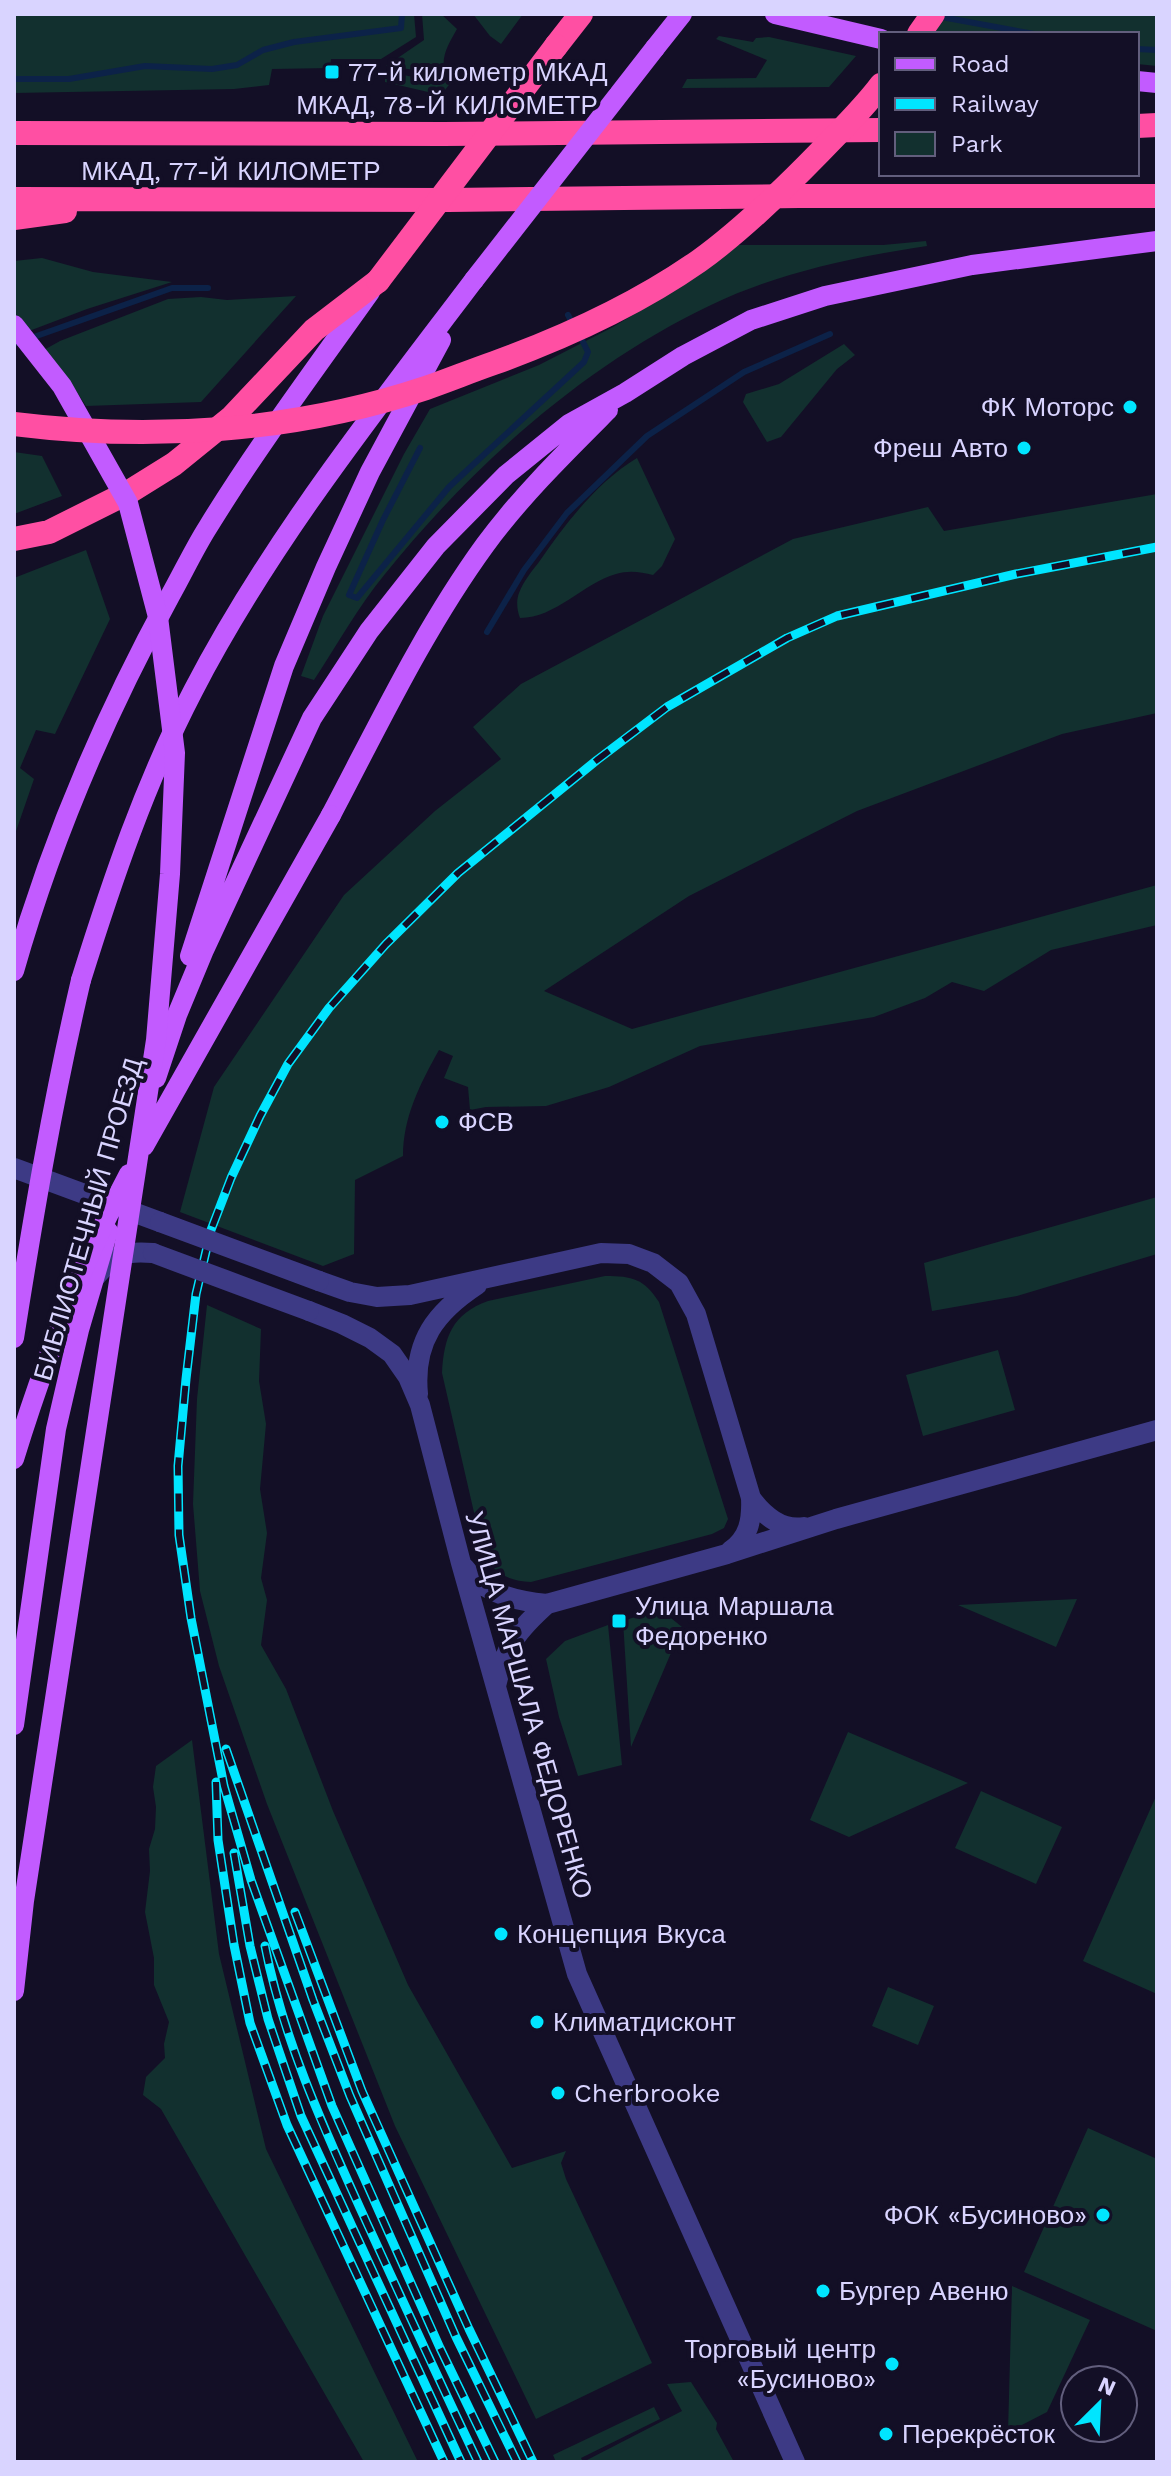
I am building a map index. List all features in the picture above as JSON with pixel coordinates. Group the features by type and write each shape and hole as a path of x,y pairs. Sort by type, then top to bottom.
{"highway":[{"path":"14,539 49,532 129,492 174,464 232,417 314,330 378,281 581,14"},
{"path":"920,32 933,14"},
{"path":"14,424 150,433 241,428 338,411 424,389 541,346 634,302 700,260 786,188 879,88"},
{"name":"МКАД, 78-Й КИЛОМЕТР","path":"14,133 443,134 879,130"},
{"name":"МКАД, 77-Й КИЛОМЕТР","path":"14,199 1157,196"},
{"path":"14,218 163,198"}],"main road":[{"path":"14,1338 58,1076 81,980 106,899 144,797 193,691 269,560 360,430 682,14"},
{"path":"775,14 879,39"},
{"path":"177,1015 305,732 369,631 436,546 506,475 569,424 683,356 751,320 825,296 972,265 1157,241"},
{"path":"177,1015 193,943 284,666 370,472 474,280"},
{"path":"15,969 46,874 84,774 134,662 208,527 378,281"},
{"path":"14,325 62,386 128,503 158,617 175,753 170,874 156,1040 24,1901 14,1991"},
{"path":"14,1459 63,1319 115,1201 331,815 418,650 485,545 551,467 625,393"},
{"path":"14,547 49,532"},
{"name":"БИБЛИОТЕЧНЫЙ ПРОЕЗД","path":"14,1724 56,1429 92,1281 177,1015"}],"street":[{"path":"14,1168 319,1281 377,1297 410,1295 601,1253 629,1254 653,1263 679,1283 696,1314 751,1498 751,1519 745,1536 727,1554"},
{"name":"УЛИЦА МАРШАЛА ФЕДОРЕНКО","path":"92,1281 105,1265 118,1256 134,1251 153,1253 342,1324 370,1338 392,1354 408,1377 420,1405 461,1563 583,1990 795,2462"},
{"path":"420,1405 419,1366 432,1324 455,1299 490,1276"},
{"path":"461,1563 469,1575 489,1589 514,1599 547,1604 1157,1430"},
{"path":"751,1498 766,1516 785,1525 797,1528 823,1523"},
{"path":"496,1686 500,1667 513,1640 521,1628 547,1604"}],"green space":[{"path":"14,14 414,14 416,37 381,59 331,59 330,68 272,69 269,85 234,89 14,93"},
{"path":"422,14 441,14 457,29 444,56 445,74 386,66 424,40"},
{"path":"473,14 523,14 501,44 490,36"},
{"path":"943,14 1157,14 1157,66 1139,64 1139,32 932,30"},
{"path":"719,36 753,42 756,38 769,37 856,56 829,87 682,88 687,79 756,78 767,60 716,39"},
{"path":"385,71 452,81 441,95 385,82"},
{"path":"926,241 927,246 844,261 789,275 736,294 618,357 533,422 455,495 375,587 314,680 301,676 323,616 404,454 430,409 539,365 613,327 661,298 733,245 883,245"},
{"path":"42,258 93,272 172,282 29,331 14,312 14,261"},
{"path":"296,296 201,402 86,406 42,351 168,299"},
{"path":"844,344 855,355 837,369 781,437 767,442 743,402 746,394 779,384"},
{"path":"14,452 42,456 62,496 14,514"},
{"path":"637,458 675,539 662,566 653,575 626,572 604,578 546,612 520,618 517,606 519,593 549,547 596,491"},
{"path":"1157,494 1157,713 1062,734 857,811 689,896 544,991 632,1029 1157,885 1157,925 1051,950 984,991 952,982 925,998 874,1017 700,1046 609,1087 546,1106 470,1110 468,1087 444,1078 453,1056 439,1050 409,1114 403,1156 355,1180 354,1254 323,1266 180,1212 214,1087 344,895 435,811 501,759 473,727 521,684 793,539 928,507 944,531"},
{"path":"86,550 110,619 55,734 36,730 20,768 34,779 14,837 14,578"},
{"path":"1157,1197 1157,1254 1017,1296 932,1311 924,1263"},
{"path":"605,1276 637,1280 659,1302 728,1519 724,1528 712,1534 531,1582 516,1580 498,1572 484,1556 442,1373 445,1348 452,1328 476,1306"},
{"path":"207,1305 261,1329 259,1381 266,1424 260,1489 267,1533 261,1578 267,1600 261,1645 286,1689 333,1811 408,1985 512,2168 566,2151 561,2163 566,2179 652,2363 536,2419 395,2126 267,1804 219,1666 200,1591 193,1504 197,1399"},
{"path":"998,1350 1015,1410 923,1436 906,1375"},
{"path":"1077,1599 1056,1647 958,1605"},
{"path":"644,1614 666,1614 682,1627 631,1747 623,1621"},
{"path":"608,1625 622,1765 578,1776 559,1717 546,1659 565,1641"},
{"path":"848,1732 968,1783 849,1837 810,1820"},
{"path":"192,1740 219,1954 266,2149 418,2462 364,2462 161,2109 143,2095 146,2077 165,2058 164,2044 169,2022 154,1985 154,1958 145,1912 149,1849 155,1829 153,1787 156,1766"},
{"path":"981,1791 1062,1827 1036,1884 955,1848"},
{"path":"1157,1794 1157,1994 1083,1961"},
{"path":"888,1987 934,2006 918,2045 872,2026"},
{"name":"ФОК «Бусиново»","path":"1088,2128 1157,2159 1157,2331 1024,2272"},
{"path":"1012,2286 1090,2320 1069,2364 1059,2364 1059,2386 1047,2412 1008,2432"},
{"path":"691,2382 717,2423 716,2429 734,2462 588,2462 682,2411 667,2384"},
{"path":"654,2407 660,2419 581,2458 583,2462 556,2462 553,2455"}],"waterway":[{"path":"14,79 69,79 145,66 212,69 237,65 263,50 294,42 401,28 402,14"},
{"path":"936,16 1023,32"},
{"path":"1139,49 1157,50"},
{"path":"14,344 172,288 208,288"},
{"path":"568,315 574,326"},
{"path":"487,632 524,570 567,513 647,436 744,372 830,334"},
{"path":"420,448 349,595 357,598 449,487 584,362 588,352 580,336"}],"railway":[{"path":"495,2462 440,2348 332,2106 251,1880 224,1786 191,1618 179,1535 178,1466 186,1379 196,1294 211,1230 260,1116 288,1064 329,1008 386,944 458,873 667,707 787,638 837,616 1016,574 1157,547"},
{"path":"226,1749 313,2000 350,2096 456,2337 517,2462"},
{"path":"216,1782 218,1840 250,2023 287,2125 444,2462"},
{"path":"234,1853 250,1946 268,2019 301,2116 461,2462"},
{"path":"295,1912 362,2091 469,2329 533,2462"},
{"path":"265,1946 282,2014 318,2112 478,2462"}],"place":[{"name":"77-й километр МКАД","path":"332,72"},
{"name":"ФК Моторс","path":"1130,407"},
{"name":"Фреш Авто","path":"1024,448"},
{"name":"ФСВ","path":"442,1122"},
{"name":"Улица Маршала Федоренко","path":"619,1621"},
{"name":"Концепция Вкуса","path":"501,1934"},
{"name":"Климатдисконт","path":"537,2022"},
{"name":"Cherbrooke","path":"558,2093"},
{"name":"ФОК «Бусиново»","path":"1103,2215"},
{"name":"Бургер Авеню","path":"823,2291"},
{"name":"Торговый центр «Бусиново»","path":"892,2364"},
{"name":"Перекрёсток","path":"886,2434"}]}
